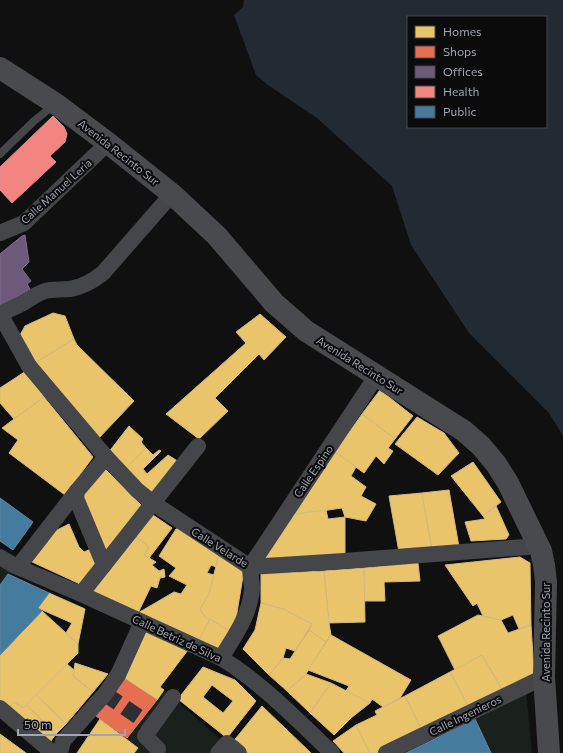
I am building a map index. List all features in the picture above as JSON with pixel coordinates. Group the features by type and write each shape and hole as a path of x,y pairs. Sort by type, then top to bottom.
{"main road":[{"name":"Avenida Recinto Sur","path":"0,68 56,104 172,194 217,236 274,303 290,318 324,343 464,431 481,446 496,464 508,483 539,546 544,565 546,582 544,677 549,753"}],"street":[{"name":"Calle Manuel Leria","path":"0,234 24,223 108,143"},
{"path":"0,314 24,303 33,296 44,291 68,289 93,281 103,273 172,194"},
{"name":"Calle Velarde","path":"0,314 29,366 106,457 137,490 153,503 250,567 539,546"},
{"name":"Calle Espino","path":"250,567 377,375"},
{"path":"81,594 198,446"},
{"path":"18,567 77,491 106,457"},
{"path":"77,491 77,501 104,565"},
{"name":"Calle Betriz de Silva","path":"0,557 18,567 221,658 248,677 332,753"},
{"path":"221,658 248,608 252,588 250,567"},
{"path":"60,753 63,741 105,694 118,675 142,622"},
{"name":"Calle Ingenieros","path":"386,753 544,677"},
{"path":"159,752 145,736 173,697"},
{"path":"0,708 53,753"}],"lane":[{"path":"0,154 34,121 56,104"}],"shaded area":[{"path":"244,0 563,0 563,436 549,413 469,333 411,245 392,186 317,118 268,85 256,75 234,15 243,7"},
{"path":"0,557 15,566 0,585"},
{"path":"164,690 226,744 227,753 134,753 138,748 127,738"},
{"path":"526,691 532,753 491,753 475,719"}],"building: Homes":[{"path":"53,313 65,316 74,339 35,363 19,337 25,326"},
{"path":"260,314 286,337 264,360 259,354 215,398 228,411 199,439 166,414 246,343 236,332"},
{"path":"74,339 77,345 134,401 98,439 35,363"},
{"path":"26,371 44,397 14,419 0,403 0,388"},
{"path":"380,390 413,416 395,439 362,414"},
{"path":"44,397 93,457 65,495 9,453 18,440 2,428"},
{"path":"362,414 395,439 388,448 393,451 384,464 376,456 364,473 335,452"},
{"path":"417,417 444,433 459,453 438,475 395,444"},
{"path":"129,426 143,439 141,442 146,448 124,470 108,453"},
{"path":"146,448 153,455 159,450 161,451 143,469 147,474 168,455 179,462 151,498 124,470"},
{"path":"335,452 356,467 351,476 366,487 361,496 376,504 366,521 345,517 342,508 294,515"},
{"path":"473,462 501,502 483,516 451,476"},
{"path":"104,468 141,505 107,553 82,495"},
{"path":"449,490 459,547 432,551 422,493"},
{"path":"422,493 432,551 399,552 389,496"},
{"path":"496,506 509,535 506,539 471,541 465,522 485,519 483,516"},
{"path":"326,510 328,519 345,517 345,555 266,558 262,551 288,515"},
{"path":"153,515 172,528 149,558 144,555 149,547 135,536"},
{"path":"69,524 79,547 84,552 93,548 98,563 80,584 30,561 51,533"},
{"path":"183,528 219,554 216,567 211,565 207,573 214,575 209,594 200,609 205,617 210,619 199,640 138,613 174,592 181,594 187,585 169,576 176,568 159,556 176,529"},
{"path":"135,536 149,547 144,555 156,562 152,565 159,571 164,569 165,577 160,578 157,588 151,586 138,613 92,591"},
{"path":"219,554 244,570 235,625 231,632 205,617 200,609 209,594"},
{"path":"520,557 530,563 531,625 519,629 513,615 501,620 483,616 477,603 473,606 445,565"},
{"path":"418,563 420,581 384,582 385,601 364,601 364,568"},
{"path":"364,568 365,622 329,623 324,571"},
{"path":"324,571 331,635 326,642 309,630 312,624 283,609 261,603 261,574"},
{"path":"49,593 85,609 78,644 66,633 72,623 38,608"},
{"path":"261,603 283,609 312,624 295,651 286,648 283,658 269,675 243,649 255,630"},
{"path":"42,611 78,644 78,653 23,708 14,702 5,712 0,707 0,655"},
{"path":"478,615 501,620 508,633 531,625 534,673 530,678 504,693 482,655 455,670 438,636"},
{"path":"210,619 231,632 219,649 199,640"},
{"path":"146,628 188,650 160,687 164,690 157,700 125,679"},
{"path":"309,630 326,642 306,674 287,691 269,675 283,658 290,659"},
{"path":"331,635 411,680 400,698 383,707 372,699 370,703 346,691 349,686 308,670"},
{"path":"482,655 504,693 469,708 450,672"},
{"path":"75,663 108,674 93,692 73,676"},
{"path":"67,664 74,670 73,676 93,692 66,724 36,695"},
{"path":"203,667 235,680 256,701 227,738 178,699","holes":["212,685 233,701 223,713 203,697"]},
{"path":"450,672 469,708 422,731 405,696"},
{"path":"306,674 331,683 310,713 287,691"},
{"path":"331,683 370,703 351,718 334,735 310,713"},
{"path":"36,695 66,724 56,734 26,705"},
{"path":"405,696 422,731 377,753 370,753 356,725 377,715 375,711"},
{"path":"14,702 23,708 26,705 56,734 48,745 8,709"},
{"path":"262,706 311,753 244,753 232,743"},
{"path":"100,719 138,748 134,753 77,753"},
{"path":"356,725 370,753 344,753 333,741"},
{"path":"0,734 26,753 0,753"}],"building: Shops":[{"path":"122,675 125,679 157,700 127,738 96,716"}],"building: Offices":[{"path":"25,235 29,262 22,269 31,281 27,284 30,289 0,308 0,254"}],"building: Health":[{"path":"53,116 64,127 67,134 65,142 50,156 56,162 12,203 0,190 0,167"}],"building: Public":[{"path":"0,498 33,522 13,550 0,541"},
{"path":"8,574 49,593 38,608 42,611 0,655 0,585"},
{"path":"475,719 491,753 406,753"}],"tunnel":[{"path":"105,694 152,726"}]}
